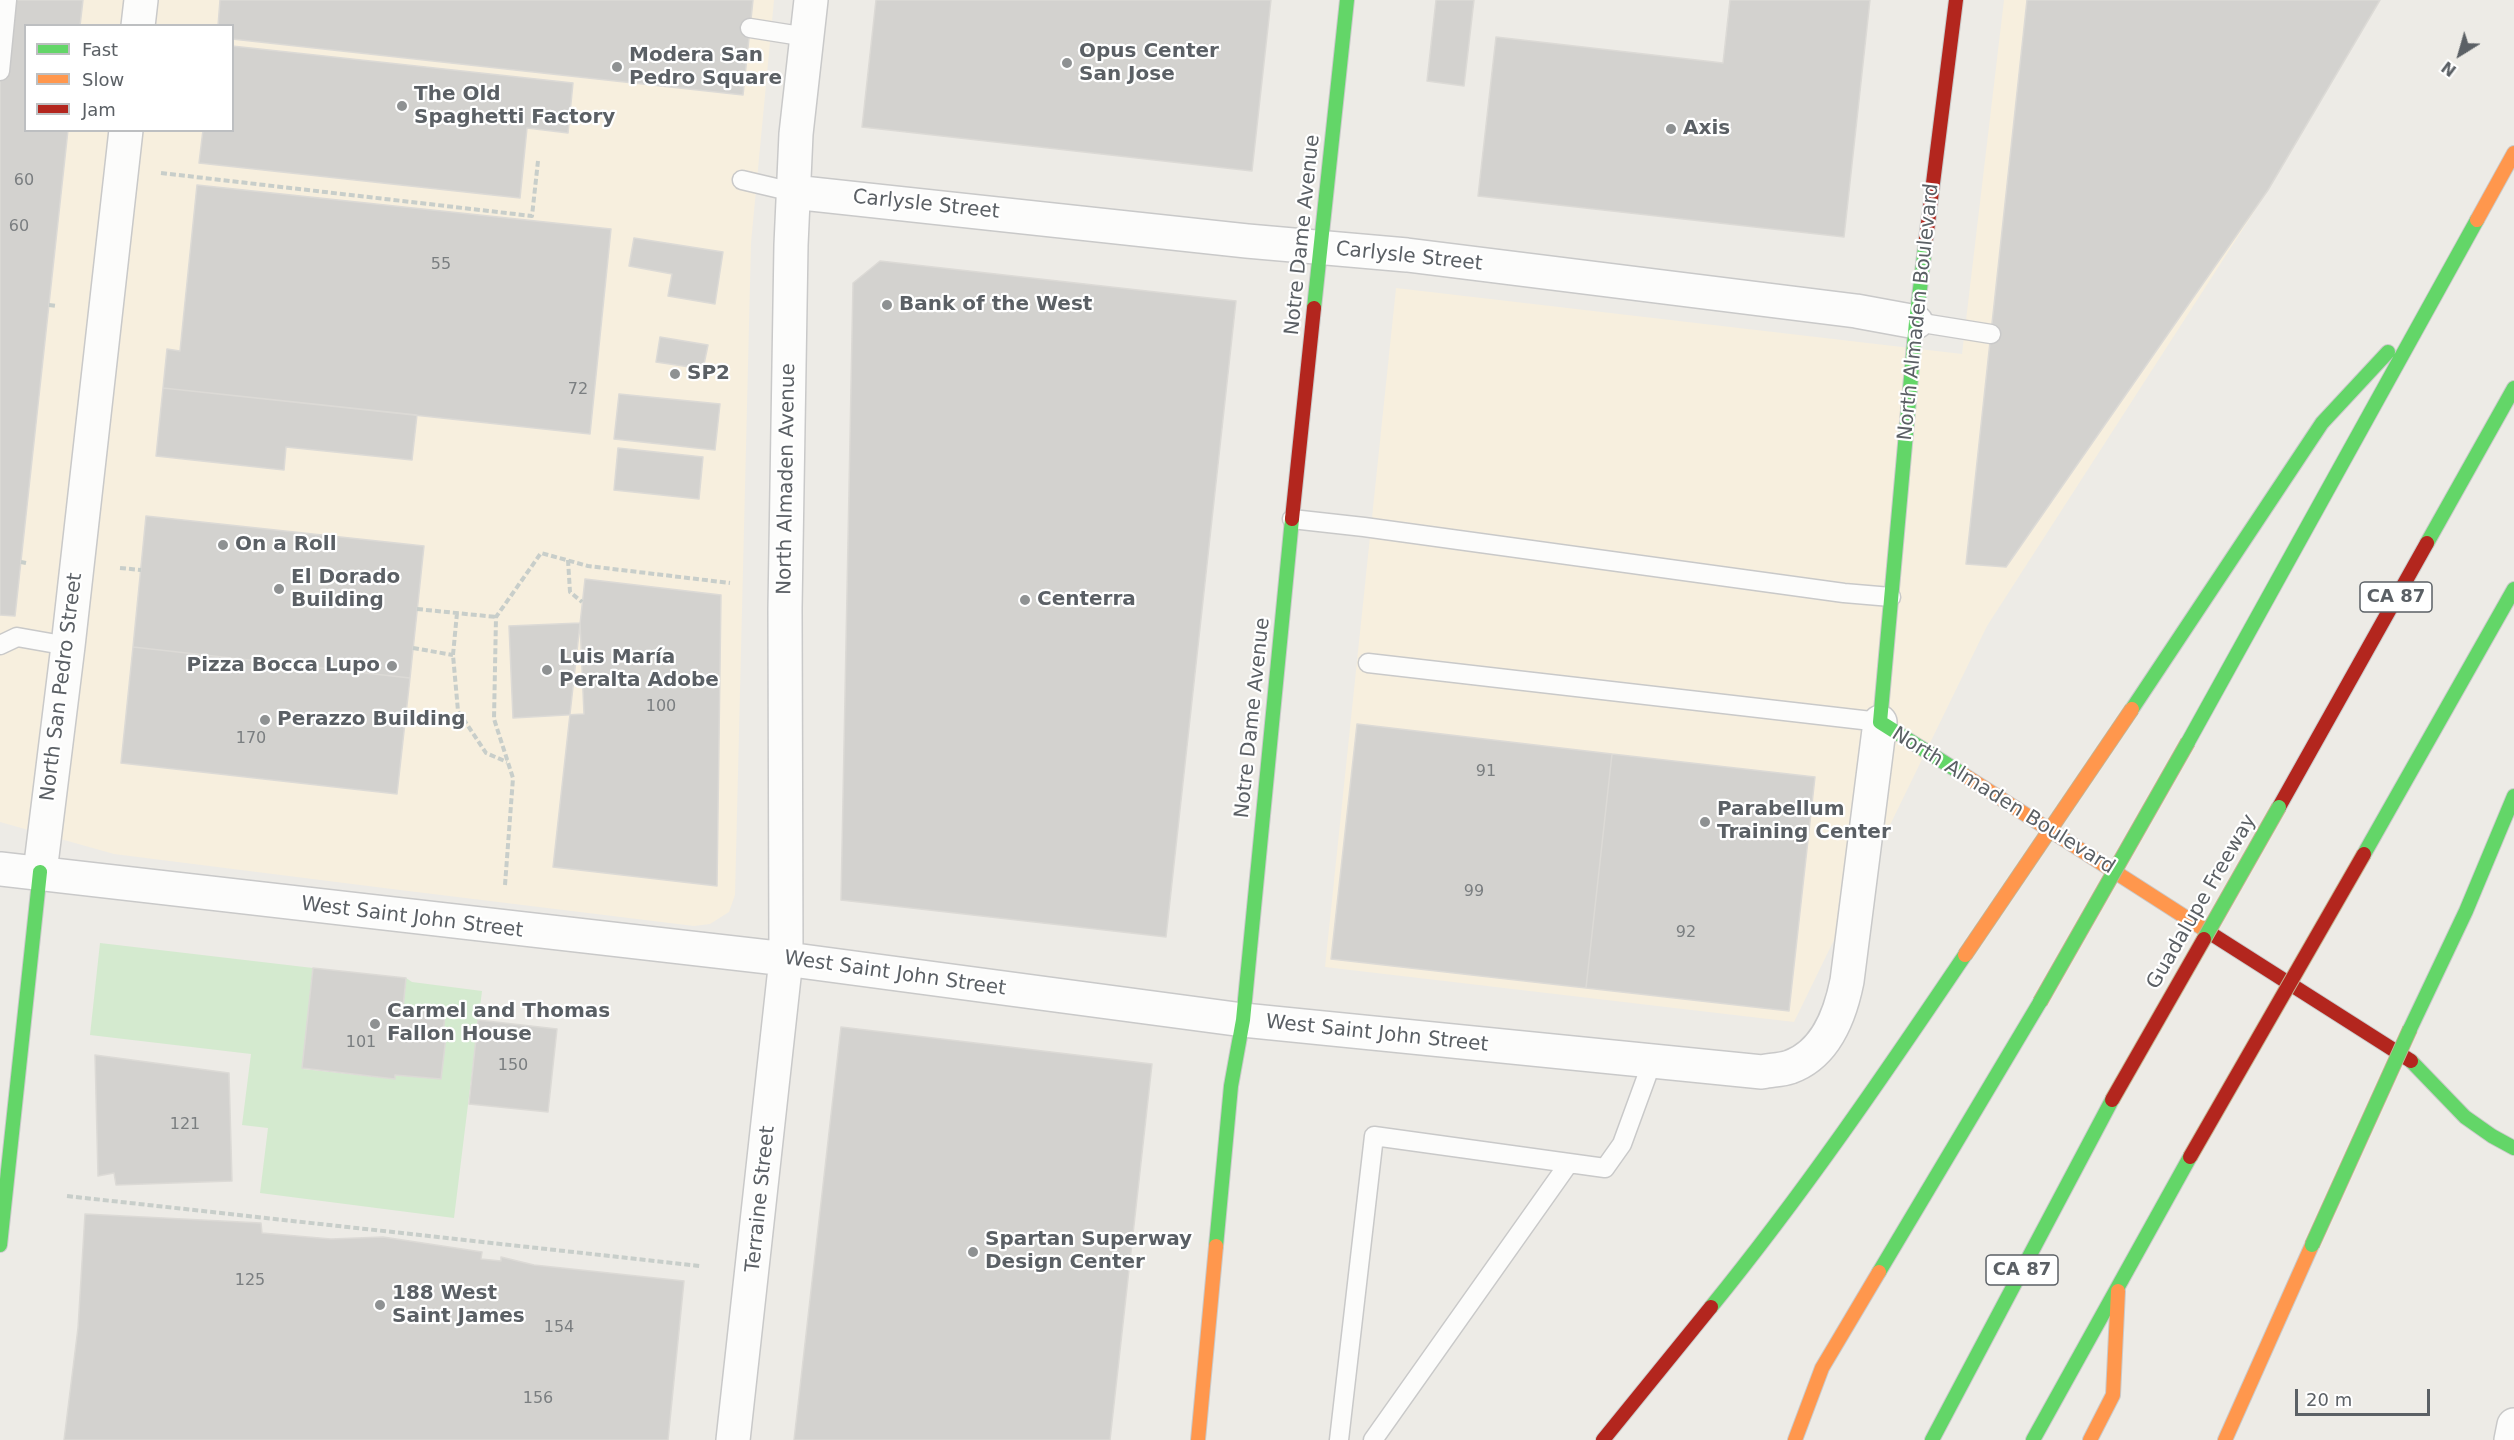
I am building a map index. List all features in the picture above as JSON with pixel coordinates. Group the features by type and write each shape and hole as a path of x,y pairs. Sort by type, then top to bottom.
{"main road":[{"name":"Notre Dame Avenue","path":"1198,1440 1231,1086 1243,1020 1292,519 1347,0"},
{"name":"North Almaden Boulevard","path":"1956,0 1916,322 1880,723 2414,1063 2430,1076 2458,1111 2483,1130 2514,1148"},
{"path":"1795,1440 1822,1368 2040,1002 2188,742 2514,153"},
{"path":"1603,1440 1764,1242 1851,1123 2132,709 2322,423 2424,313"},
{"name":"Guadalupe Freeway","path":"1932,1440 2112,1100 2514,388"},
{"path":"2033,1440 2190,1157 2514,589"},
{"path":"2224,1440 2466,911 2514,796"},
{"name":"North San Pedro Street","path":"0,1245 5,1147 40,872"},
{"path":"2090,1440 2113,1395 2118,1286"}],"street":[{"path":"138,24 141,0"},
{"name":"North Almaden Avenue","path":"786,959 784,608 794,192 796,134 811,0"},
{"name":"North San Pedro Street","path":"40,872 126,132"},
{"name":"Carlysle Street","path":"794,192 1407,255 1820,307 1916,322"},
{"name":"West Saint John Street","path":"0,869 40,872 324,908 786,959 1243,1020 1762,1072 1789,1067 1813,1054 1831,1031 1842,1004 1847,981 1880,723"},
{"name":"Terraine Street","path":"734,1440 786,959"},
{"path":"2511,1440 2514,1425"}],"lane":[{"path":"0,71 7,0"},
{"path":"750,28 807,37"},
{"path":"742,180 794,192"},
{"path":"1916,322 1991,334"},
{"path":"1292,519 1891,597"},
{"path":"0,645 17,637 68,646"},
{"path":"1368,663 1880,723"},
{"path":"1339,1440 1374,1136 1605,1168 1622,1144 1652,1062"},
{"path":"1373,1440 1569,1163"}],"path":[{"path":"160,173 532,216 538,161"},
{"path":"49,305 56,306"},
{"path":"504,889 513,778 494,719 496,617 541,553 588,566 730,583"},
{"path":"568,560 570,592 582,602"},
{"path":"120,568 141,570"},
{"path":"417,609 496,617"},
{"path":"457,613 453,655 458,711 486,753 507,763"},
{"path":"413,648 453,655"},
{"path":"67,1196 699,1266"}],"shaded area":[{"path":"0,0 774,0 751,243 735,895 729,912 710,924 694,926 114,854 0,822"},
{"path":"2004,0 2380,0 2268,190 1987,626 1794,1022 1325,967 1396,288 1962,354"}],"green space":[{"path":"100,943 313,968 303,1069 395,1079 395,1075 441,1079 446,1037 443,1036 445,1013 403,1008 406,978 412,982 482,991 454,1218 260,1193 268,1128 242,1125 251,1054 90,1035"}],"building":[{"path":"0,0 83,0 80,24 24,24 24,132 68,132 15,616 0,615"},
{"name":"Modera San Pedro Square","path":"220,0 753,0 743,95 234,39 234,24 218,24"},
{"name":"Opus Center San Jose","path":"876,0 1271,0 1252,171 862,127"},
{"path":"1436,0 1474,0 1464,86 1427,81"},
{"name":"Axis","path":"1730,0 1870,0 1844,237 1478,196 1496,37 1723,63"},
{"path":"2027,0 2380,0 2268,190 2006,567 1966,564"},
{"name":"The Old Spaghetti Factory","path":"234,46 573,83 568,133 527,128 520,198 199,163 203,132 234,132"},
{"path":"197,185 611,229 590,434 163,388 167,349 180,351"},
{"path":"634,238 723,252 715,304 668,296 672,274 629,266"},
{"name":"Centerra","path":"880,261 1236,301 1166,937 841,900 853,283"},
{"path":"660,337 708,345 703,369 656,362"},
{"path":"163,388 417,415 412,460 286,447 284,470 156,456"},
{"path":"619,394 720,404 715,450 614,439"},
{"path":"618,448 703,457 699,499 614,490"},
{"name":"El Dorado Building","path":"146,516 424,546 410,678 133,647"},
{"path":"585,579 721,595 717,886 553,867"},
{"name":"Luis María Peralta Adobe","path":"580,623 584,714 513,718 509,626"},
{"name":"Perazzo Building","path":"133,647 410,678 397,794 121,763"},
{"path":"1357,724 1612,754 1586,988 1331,959"},
{"path":"1612,754 1815,777 1789,1011 1586,988"},
{"name":"Carmel and Thomas Fallon House","path":"313,968 406,978 403,1008 445,1013 443,1036 446,1037 441,1079 395,1075 395,1079 302,1068"},
{"path":"478,1020 557,1029 548,1112 469,1104"},
{"name":"Spartan Superway Design Center","path":"841,1027 1152,1064 1110,1440 794,1440"},
{"path":"95,1055 229,1073 232,1181 116,1185 114,1173 98,1176"},
{"name":"188 West Saint James","path":"85,1214 261,1223 262,1233 331,1239 383,1237 482,1252 481,1259 501,1261 501,1257 534,1265 684,1281 668,1440 64,1440 78,1328"}],"traffic: fast":[{"path":"1314,308 1347,0"},
{"path":"2188,742 2477,220"},
{"path":"1926,239 1916,322 1880,722 1964,775"},
{"path":"2132,709 2322,423 2388,352"},
{"path":"2427,543 2514,388"},
{"path":"1216,1246 1231,1086 1243,1020 1292,519"},
{"path":"2364,854 2514,589"},
{"path":"2040,1002 2188,742"},
{"path":"2410,1029 2466,911 2514,796"},
{"path":"2204,939 2279,807"},
{"path":"0,1245 40,872"},
{"path":"1711,1307 1810,1178 1965,955"},
{"path":"1879,1272 2040,1002"},
{"path":"2312,1245 2410,1029"},
{"path":"2411,1061 2465,1117 2514,1148"},
{"path":"1932,1440 2112,1100"},
{"path":"2033,1440 2190,1157"}],"traffic: slow":[{"path":"2477,220 2514,153"},
{"path":"1965,955 2132,709"},
{"path":"1964,775 2210,933"},
{"path":"2225,1440 2312,1245"},
{"path":"1198,1440 1216,1246"},
{"path":"1795,1440 1822,1368 1879,1272"},
{"path":"2090,1440 2113,1395 2118,1291"}],"traffic: jam":[{"path":"1926,239 1956,0"},
{"path":"1292,519 1314,308"},
{"path":"2279,807 2427,543"},
{"path":"2190,1157 2364,854"},
{"path":"2210,933 2411,1061"},
{"path":"2112,1100 2204,939"},
{"path":"1603,1440 1711,1307"}],"place":[{"name":"Opus Center San Jose","path":"1067,63"},
{"name":"Modera San Pedro Square","path":"617,67"},
{"name":"The Old Spaghetti Factory","path":"402,106"},
{"name":"Axis","path":"1671,129"},
{"name":"Bank of the West","path":"887,305"},
{"name":"SP2","path":"675,374"},
{"name":"On a Roll","path":"223,545"},
{"name":"El Dorado Building","path":"279,589"},
{"name":"Centerra","path":"1025,600"},
{"name":"Pizza Bocca Lupo","path":"392,666"},
{"name":"Luis María Peralta Adobe","path":"547,670"},
{"name":"Perazzo Building","path":"265,720"},
{"name":"Parabellum Training Center","path":"1705,822"},
{"name":"Carmel and Thomas Fallon House","path":"375,1024"},
{"name":"Spartan Superway Design Center","path":"973,1252"},
{"name":"188 West Saint James","path":"380,1305"}]}
